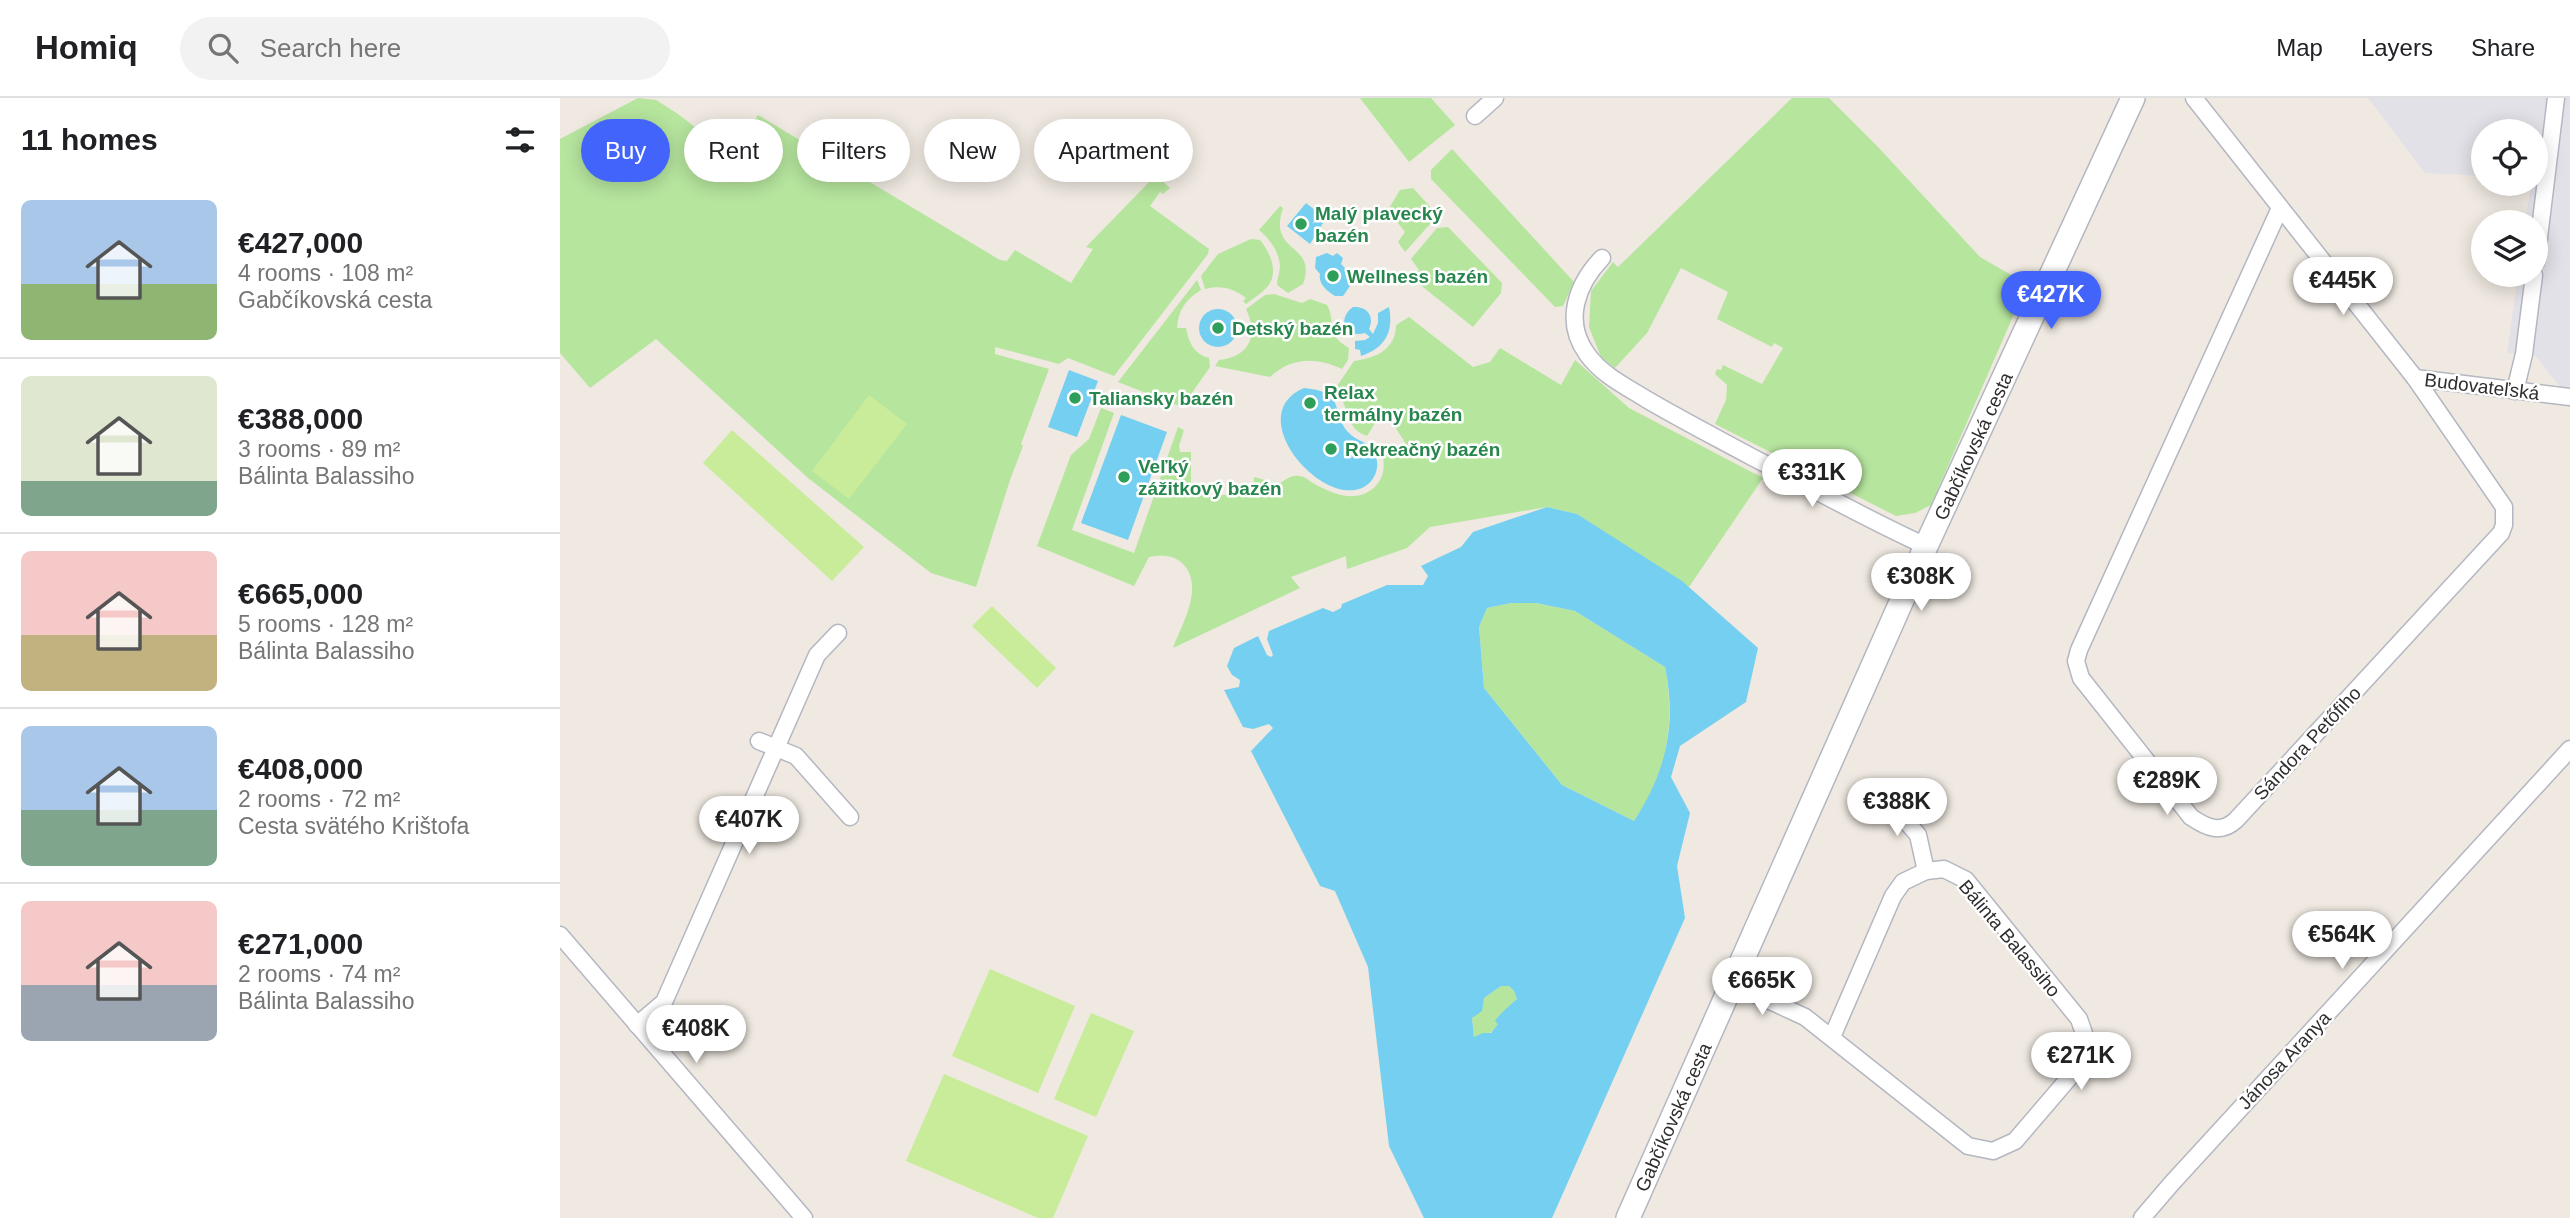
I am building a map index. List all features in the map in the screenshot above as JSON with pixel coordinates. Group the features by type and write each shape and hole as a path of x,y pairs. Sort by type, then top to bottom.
{"main road":[{"name":"Gabčíkovská cesta","path":"1628,1218 1926,546 2133,98"}],"street":[{"path":"1475,116 1495,98"},
{"name":"Budovateľská","path":"2194,98 2416,378 2570,397"},
{"path":"2542,210 2556,98"},
{"name":"Sándora Petőfiho","path":"2280,208 2078,650 2076,661 2081,678 2191,817 2200,824 2211,829 2230,826 2501,533 2504,507 2416,378"},
{"path":"1602,258 1584,279 1574,312 1579,340 1599,367 1616,381 1672,415 1926,546"},
{"path":"2515,391 2524,355 2532,287"},
{"path":"637,1025 664,1002 817,655 838,634"},
{"path":"759,741 796,756 850,817"},
{"name":"Jánosa Aranya","path":"2142,1218 2570,749"},
{"path":"1832,1037 1893,896 1903,882 1926,870 1918,835 1886,798"},
{"name":"Bálinta Balassiho","path":"1733,984 1805,1017 1968,1146 1993,1151 2015,1141 2081,1064 2087,1042 2078,1019 1966,880 1944,869 1926,870"},
{"path":"560,935 804,1218"}],"shaded area":[{"path":"2368,98 2570,98 2570,388 2560,387 2536,356 2507,353 2516,287 2548,287 2548,210 2527,210 2529,196 2548,196 2548,119 2471,119 2471,175 2425,173"}],"green space":[{"path":"638,98 656,100 678,114 684,119 684,182 783,182 783,130 797,138 797,182 870,182 1000,260 1007,261 1015,250 1071,283 1093,249 1086,247 1149,182 1164,182 1170,188 1163,194 1160,192 1150,206 1209,249 1208,254 1114,376 1068,358 1059,364 995,347 995,354 1049,369 1021,444 1023,446 976,587 931,573 808,478 656,339 590,388 560,353 560,139 581,128 581,182 670,182 670,119 598,119"},
{"path":"1360,98 1431,98 1455,125 1409,162"},
{"path":"1792,98 1829,98 1980,257 2027,284 1931,505 1915,513 1896,516 1715,424 1726,400 1727,385 1715,374 1717,369 1721,370 1723,365 1762,384 1783,348 1774,343 1772,347 1717,319 1728,292 1681,268 1647,333 1615,368 1601,357 1589,327 1591,291 1613,262 1618,267"},
{"path":"1452,149 1574,282 1563,306 1555,307 1431,179 1431,170"},
{"path":"1413,188 1433,210 1431,223 1405,252 1398,242 1405,232 1388,210 1400,190"},
{"path":"1280,206 1283,208 1281,234 1304,261 1306,271 1303,284 1288,293 1277,285 1280,266 1276,251 1259,230"},
{"path":"1448,227 1502,283 1501,293 1473,327 1413,279 1419,270 1411,259 1437,228"},
{"path":"1251,239 1260,240 1270,256 1273,275 1268,286 1246,304 1243,301 1246,298 1232,290 1222,287 1205,289 1201,276 1218,254"},
{"path":"1197,280 1201,290 1184,306 1177,328 1186,328 1193,347 1209,358 1210,367 1182,407 1118,382"},
{"path":"1274,294 1302,303 1310,299 1327,305 1336,338 1349,348 1348,360 1342,369 1323,362 1304,361 1278,370 1270,377 1215,366 1219,360 1238,355 1249,344 1251,328 1246,309 1265,295"},
{"path":"1409,317 1473,367 1490,362 1500,348 1561,385 1575,360 1629,408 1763,478 1689,587 1577,514 1547,507 1430,527 1407,548 1347,569 1346,556 1291,577 1300,588 1173,648 1192,595 1190,574 1180,561 1168,556 1149,557 1134,586 1037,546 1071,455 1089,439 1101,408 1114,413 1072,530 1134,553 1178,427 1184,430 1180,452 1191,452 1191,495 1253,495 1254,477 1279,484 1291,477 1301,476 1327,490 1349,496 1357,496 1371,490 1382,475 1383,456 1406,444 1392,422 1380,415 1367,436 1357,431 1335,389 1354,361 1377,355 1388,347 1395,334 1396,325"},
{"path":"869,395 907,424 849,499 812,471"},
{"path":"732,430 864,547 832,581 703,463"},
{"path":"1511,603 1536,603 1575,611 1665,667 1669,713 1664,759 1654,789 1634,821 1562,785 1484,688 1479,627 1487,608"},
{"path":"992,606 1056,668 1037,688 972,626"},
{"path":"990,969 1075,1006 1038,1093 952,1056"},
{"path":"1501,986 1509,986 1517,999 1494,1029 1474,1037 1472,1018 1484,998"},
{"path":"1091,1013 1134,1031 1096,1117 1054,1099"},
{"path":"944,1074 1088,1136 1053,1218 1038,1218 906,1161"}],"water":[{"name":"Malý plavecký bazén","path":"1306,203 1320,214 1312,224 1318,220 1323,223 1310,244 1287,226"},
{"name":"Wellness bazén","path":"1327,253 1333,256 1337,253 1343,258 1341,264 1348,271 1350,286 1343,296 1335,296 1326,289 1315,268 1316,257"},
{"path":"1353,307 1366,310 1371,320 1369,329 1373,334 1378,323 1378,313 1389,307 1390,324 1386,338 1382,344 1361,356 1360,350 1355,349 1355,341 1370,337 1365,333 1348,331 1345,317"},
{"name":"Detský bazén","path":"1218,309 1231,315 1237,328 1231,341 1218,347 1205,341 1199,328 1205,315"},
{"name":"Taliansky bazén","path":"1069,370 1098,381 1077,437 1048,427"},
{"name":"Rekreačný bazén","path":"1304,388 1318,390 1332,398 1349,433 1369,446 1374,453 1377,470 1367,485 1345,490 1326,484 1308,471 1294,454 1284,436 1281,417 1287,400"},
{"name":"Veľký zážitkový bazén","path":"1121,415 1167,432 1128,540 1081,523"},
{"path":"1547,507 1577,514 1682,581 1758,648 1746,702 1680,746 1671,777 1690,813 1677,866 1685,918 1552,1218 1424,1218 1389,1146 1368,967 1335,891 1320,886 1251,751 1273,728 1269,724 1253,729 1243,727 1224,690 1239,687 1240,680 1232,675 1227,666 1234,648 1258,636 1267,655 1271,657 1273,655 1267,639 1269,631 1323,608 1333,612 1341,608 1342,604 1387,585 1423,585 1428,576 1421,566 1461,547 1473,532","holes":["1511,603 1536,603 1575,611 1665,667 1670,709 1666,747 1654,784 1634,821 1562,785 1484,688 1479,627 1487,608","1501,986 1509,986 1517,999 1495,1021 1498,1024 1491,1033 1474,1037 1472,1018 1482,1011 1484,998"]}],"place":[{"name":"Malý plavecký bazén","path":"1301,224"},
{"name":"Wellness bazén","path":"1333,276"},
{"name":"Detský bazén","path":"1218,328"},
{"name":"Taliansky bazén","path":"1075,398"},
{"name":"Relax termálny bazén","path":"1310,403"},
{"name":"Rekreačný bazén","path":"1331,449"},
{"name":"Veľký zážitkový bazén","path":"1124,477"}]}
